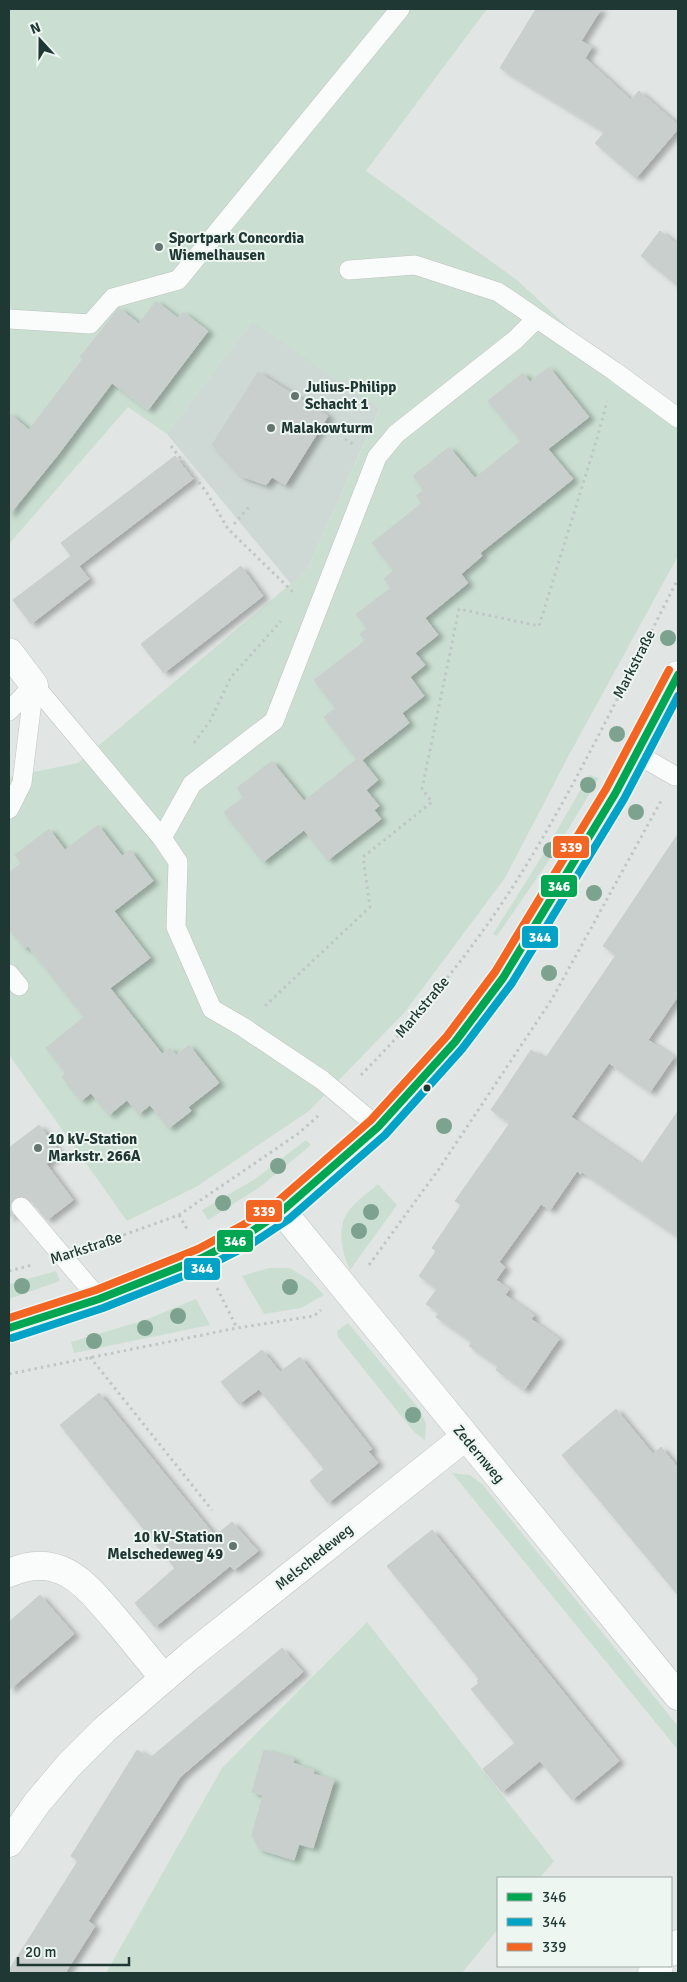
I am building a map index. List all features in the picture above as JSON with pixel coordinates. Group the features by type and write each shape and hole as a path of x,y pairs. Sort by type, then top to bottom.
{"street":[{"path":"9,652 34,685"},
{"path":"9,1328 99,1300 202,1258 248,1234 282,1211 378,1127 455,1042 503,978 615,794 678,675"},
{"name":"Zedernweg","path":"282,1211 678,1696"},
{"name":"Melschedeweg","path":"9,1843 37,1803 69,1765 104,1730 164,1678 465,1437"},
{"path":"9,1573 30,1566 45,1566 74,1576 91,1589 164,1678"}],"lane":[{"path":"9,319 90,324 113,298 178,280 400,9"},
{"path":"349,270 415,265 498,292 614,371 678,418"},
{"path":"162,838 192,784 274,721 377,457 396,434 515,340 536,319"},
{"path":"34,685 162,838 178,862 176,927 212,1009 243,1027 322,1080 378,1127"},
{"path":"9,711 34,685"},
{"path":"9,809 22,782 34,685"},
{"path":"636,754 675,776"},
{"path":"21,1207 99,1300"}],"path":[{"path":"243,1027 370,907 363,857 432,802 422,789 459,609 539,626 598,432 614,371"},
{"path":"171,446 207,493 228,529 315,613"},
{"path":"234,524 248,507"},
{"name":"Markstraße","path":"9,1272 113,1240 180,1215 299,1133 384,1052 435,994 480,936 527,864 576,777 678,579"},
{"path":"192,784 179,768 210,721 231,677 280,621"},
{"path":"9,1374 237,1328 314,1316 370,1264 439,1169 552,999 675,776"},
{"path":"90,1357 212,1510"}],"shaded area":[{"path":"366,171 518,281 380,408 307,570 291,584 167,434"}],"green space":[{"path":"9,9 487,9 366,171 518,281 678,429 678,556 569,755 505,878 405,1012 309,1111 196,1187 127,1221 9,1055 9,777 78,763 307,570 380,409 252,322 167,434 128,407 9,544"},
{"path":"589,775 599,778 554,853 497,936 493,934 544,853"},
{"path":"306,1140 311,1145 260,1187 208,1220 202,1210 255,1179"},
{"path":"378,1184 397,1205 350,1270 341,1237 345,1217 360,1199"},
{"path":"269,1268 290,1268 311,1281 324,1295 301,1308 264,1314 242,1276"},
{"path":"56,1271 60,1281 9,1299 9,1284"},
{"path":"196,1299 210,1325 74,1353 71,1342 145,1320"},
{"path":"348,1323 420,1410 426,1424 425,1440 414,1432 338,1337 337,1331"},
{"path":"452,1473 470,1475 482,1484 678,1726 678,1750"},
{"path":"367,1622 554,1861 541,1877 497,1877 497,1930 462,1973 106,1973 222,1768"}],"building":[{"path":"536,9 601,9 581,41 592,47 585,58 631,100 639,91 678,125 678,129 636,178 595,143 605,132 500,68"},
{"path":"660,231 678,245 678,286 641,256"},
{"path":"156,301 178,318 183,312 208,331 148,410 112,383 57,456 9,515 9,413 29,430 83,359 80,357 119,308 139,324"},
{"path":"549,367 589,417 548,449 573,479 480,553 482,556 461,574 468,583 425,618 438,635 415,653 425,665 410,677 424,696 402,713 409,723 362,760 378,780 366,790 379,806 374,810 381,819 328,860 304,830 263,862 224,812 244,797 237,788 272,761 304,801 357,759 324,717 336,708 314,680 365,641 360,634 367,628 356,614 391,588 384,579 394,570 372,543 422,503 416,496 424,490 413,476 449,447 475,478 521,441 488,401 523,373 530,382"},
{"name":"Malakowturm","path":"258,372 328,416 285,485 272,477 266,485 241,476 212,445"},
{"path":"175,456 193,479 79,566 61,543"},
{"path":"71,556 89,579 31,624 13,600"},
{"path":"241,566 263,596 164,673 141,644"},
{"path":"98,825 122,856 130,850 153,881 114,911 150,958 110,988 162,1054 170,1048 176,1055 189,1045 219,1083 188,1107 191,1111 169,1128 150,1105 139,1114 127,1100 109,1115 91,1093 81,1101 62,1077 66,1073 46,1048 84,1017 28,946 25,949 9,928 9,873 21,863 15,855 49,829 65,850"},
{"path":"678,834 678,996 648,1040 674,1057 650,1092 609,1063 571,1117 641,1165 678,1111 678,1237 582,1172 581,1174 577,1171 550,1210 541,1204 499,1262 505,1267 496,1280 509,1289 505,1295 534,1315 531,1319 559,1339 524,1390 496,1370 498,1366 469,1346 472,1342 436,1317 439,1312 426,1304 437,1289 419,1276 436,1251 432,1248 461,1205 455,1201 510,1123 491,1110 531,1050 545,1059 616,955 603,946"},
{"path":"39,1125 60,1153 46,1164 73,1200 47,1220 32,1202 25,1197 19,1196 11,1203 10,1209 13,1215 9,1218 9,1148"},
{"path":"262,1350 280,1372 300,1357 372,1449 368,1451 378,1463 328,1503 310,1481 324,1469 259,1389 239,1404 221,1382"},
{"path":"99,1393 215,1536 232,1522 258,1551 234,1570 230,1566 155,1627 135,1603 175,1568 60,1425"},
{"path":"616,1409 653,1454 661,1447 678,1468 678,1595 562,1455"},
{"path":"432,1530 619,1761 572,1800 540,1761 502,1792 483,1769 515,1743 471,1689 479,1683 477,1681 479,1679 387,1566"},
{"path":"40,1595 74,1634 9,1690 9,1622"},
{"path":"282,1648 303,1672 180,1777 88,1921 95,1926 65,1973 9,1973 9,1970 78,1861 71,1856 137,1750 150,1758"},
{"path":"264,1750 294,1759 293,1763 314,1770 313,1774 334,1780 313,1848 299,1844 294,1860 259,1849 252,1835 263,1795 252,1792"}],"transit line":[{"name":"339","path":"9,1318 96,1290 198,1249 243,1225 276,1203 371,1120 447,1036 495,972 606,789 669,670"},
{"name":"346","path":"9,1328 99,1299 202,1258 248,1234 282,1211 378,1127 455,1042 503,978 615,794 678,675"},
{"name":"344","path":"12,1338 103,1308 206,1267 253,1243 289,1219 385,1135 462,1049 512,983 624,799 678,696"}],"place":[{"name":"Sportpark Concordia Wiemelhausen","path":"159,247"},
{"name":"Julius-Philipp Schacht 1","path":"295,396"},
{"name":"Malakowturm","path":"271,428"},
{"name":"10 kV-Station Markstr. 266A","path":"38,1148"},
{"name":"10 kV-Station Melschedeweg 49","path":"233,1546"}]}
